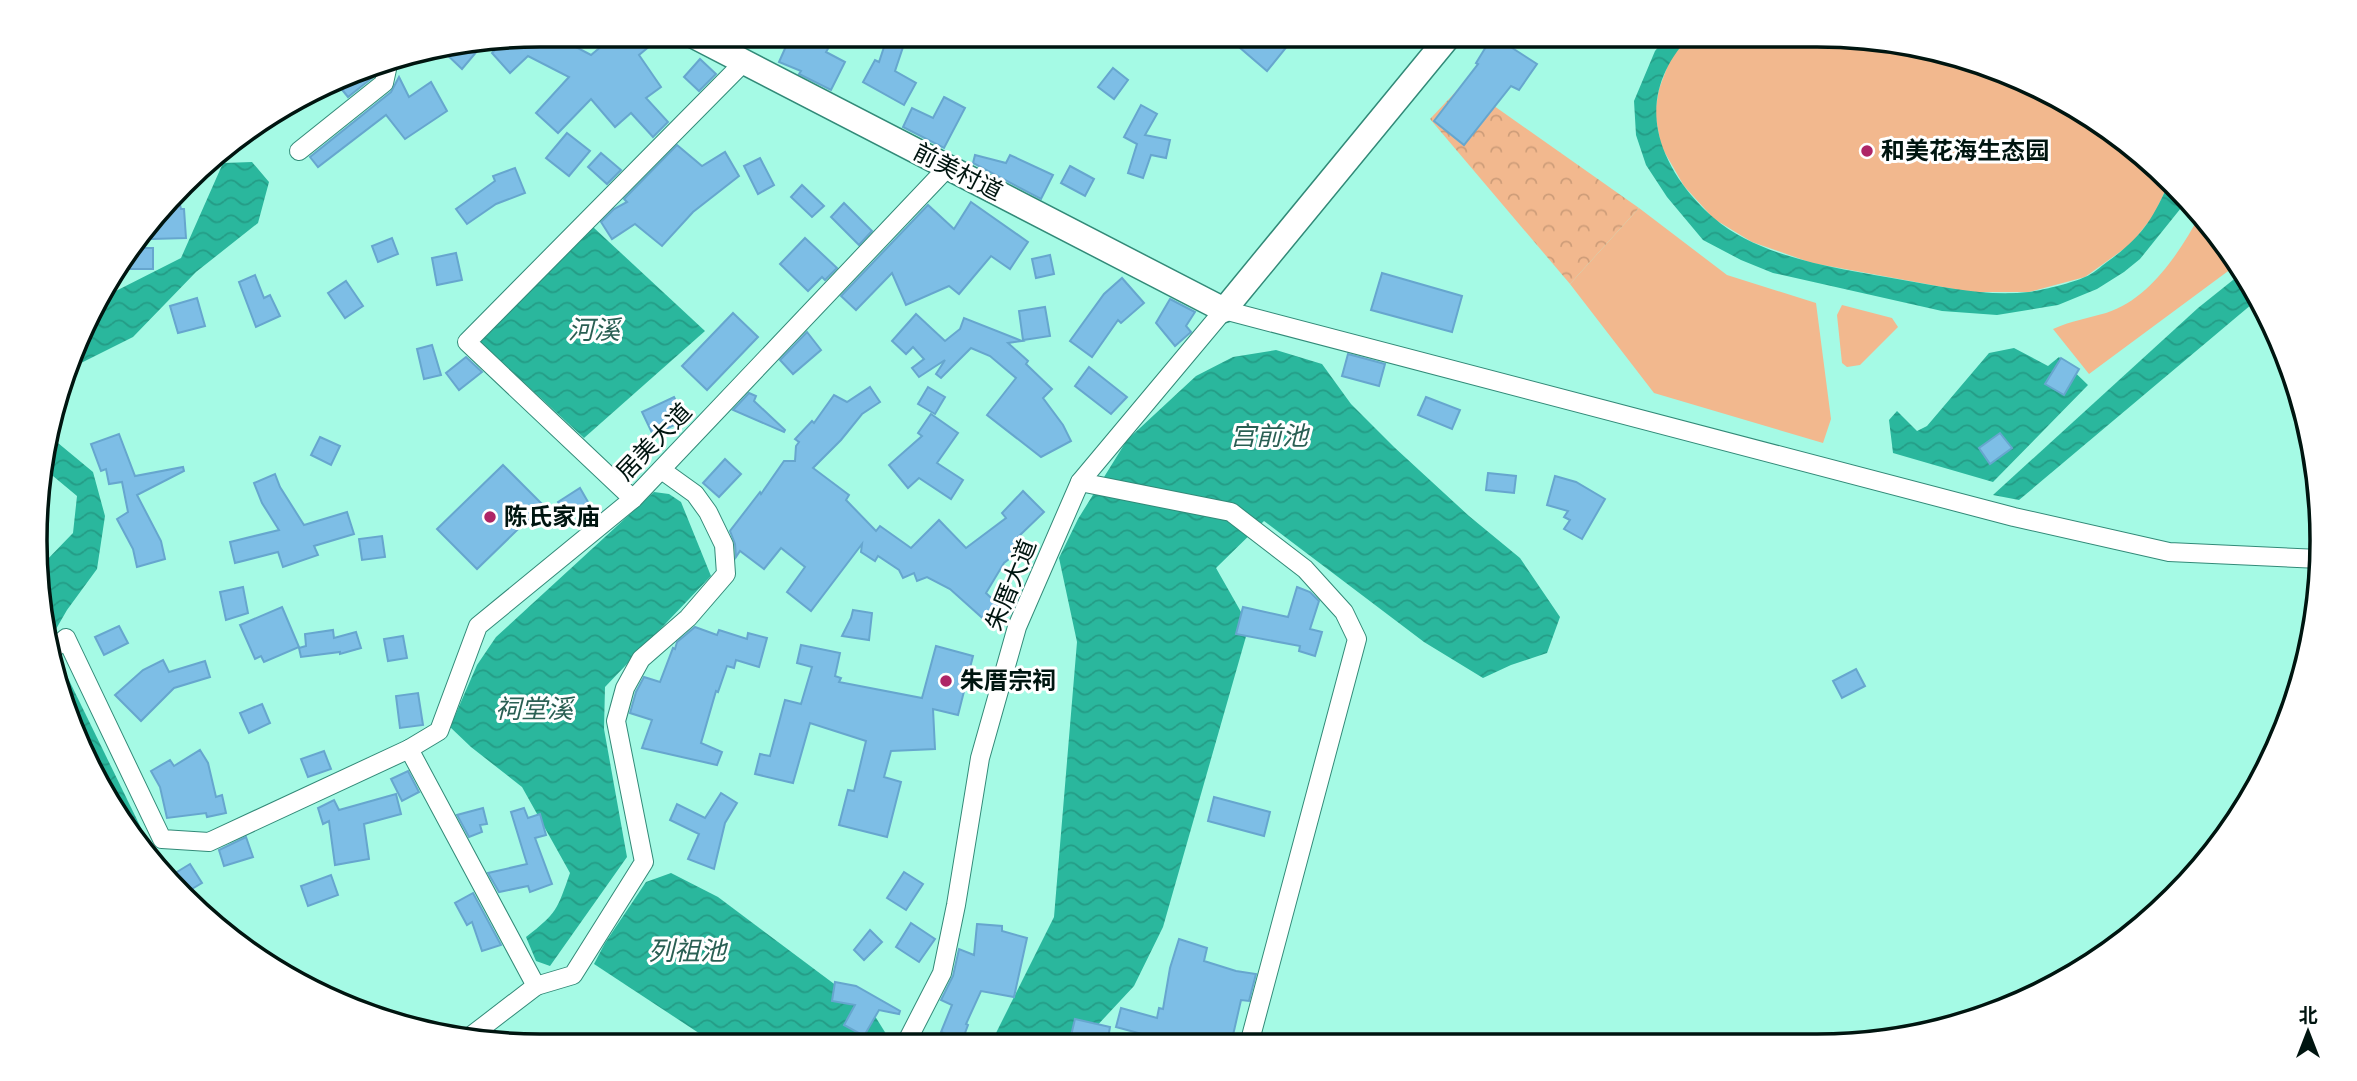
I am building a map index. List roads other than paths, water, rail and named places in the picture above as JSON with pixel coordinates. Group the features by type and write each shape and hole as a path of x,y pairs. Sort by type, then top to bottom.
{"street":[{"name":"前美村道","path":"715,47 1224,310"},
{"path":"1440,47 1224,310 2014,517 2169,552 2309,559"},
{"path":"633,499 467,342 744,62"},
{"path":"299,150 384,83 386,72"},
{"name":"居美大道","path":"59,644 66,638 162,839 209,842 410,749 439,732 478,626 633,499 663,471 948,167"},
{"name":"朱厝大道","path":"911,1034 942,972 956,905 979,758 1017,627 1080,482 1224,310"},
{"path":"478,1030 536,986 573,975 644,862 616,721 625,688 641,659 688,618 726,574 724,545 708,512 695,494 663,471"},
{"path":"1080,482 1231,512 1304,569 1343,612 1357,639 1252,1034"},
{"path":"410,749 536,986"}],"water":[{"path":"1658,47 1681,47 1662,78 1656,116 1661,142 1672,167 1695,200 1714,218 1733,232 1779,253 1829,266 1950,288 1997,293 2029,292 2073,282 2094,272 2138,235 2165,192 2181,208 2140,259 2097,289 2058,305 1997,315 1942,311 1773,273 1703,240 1667,197 1646,165 1636,135 1634,101"},
{"path":"252,162 269,182 258,223 196,272 133,337 80,363 114,292 181,258 223,163"},
{"name":"河溪","path":"593,227 705,331 584,438 478,340"},
{"path":"2235,279 2250,306 2019,500 1993,495 2198,308"},
{"path":"2014,348 2048,366 2059,357 2088,385 1993,482 1893,453 1889,420 1897,411 1917,431 1927,426 1989,353"},
{"name":"宫前池","path":"1276,350 1322,364 1351,404 1394,447 1469,516 1520,558 1560,617 1547,653 1483,678 1424,642 1264,521 1216,568 1249,626 1163,927 1134,986 1089,1034 996,1034 1054,917 1077,642 1059,558 1078,519 1127,440 1196,376 1233,357"},
{"path":"57,443 93,472 105,516 97,569 56,630 48,559 73,533 77,496 51,475"},
{"name":"祠堂溪","path":"654,492 669,494 681,502 711,576 605,687 604,729 627,857 550,966 536,961 526,937 555,910 570,873 522,787 450,727 477,665 496,637"},
{"path":"65,673 143,832 130,815 98,759 73,699"},
{"name":"列祖池","path":"671,873 718,897 873,1013 886,1034 700,1034 594,964 646,882"}],"place":[{"name":"和美花海生态园","path":"1867,151"},
{"name":"陈氏家庙","path":"490,517"},
{"name":"朱厝宗祠","path":"946,681"}]}
